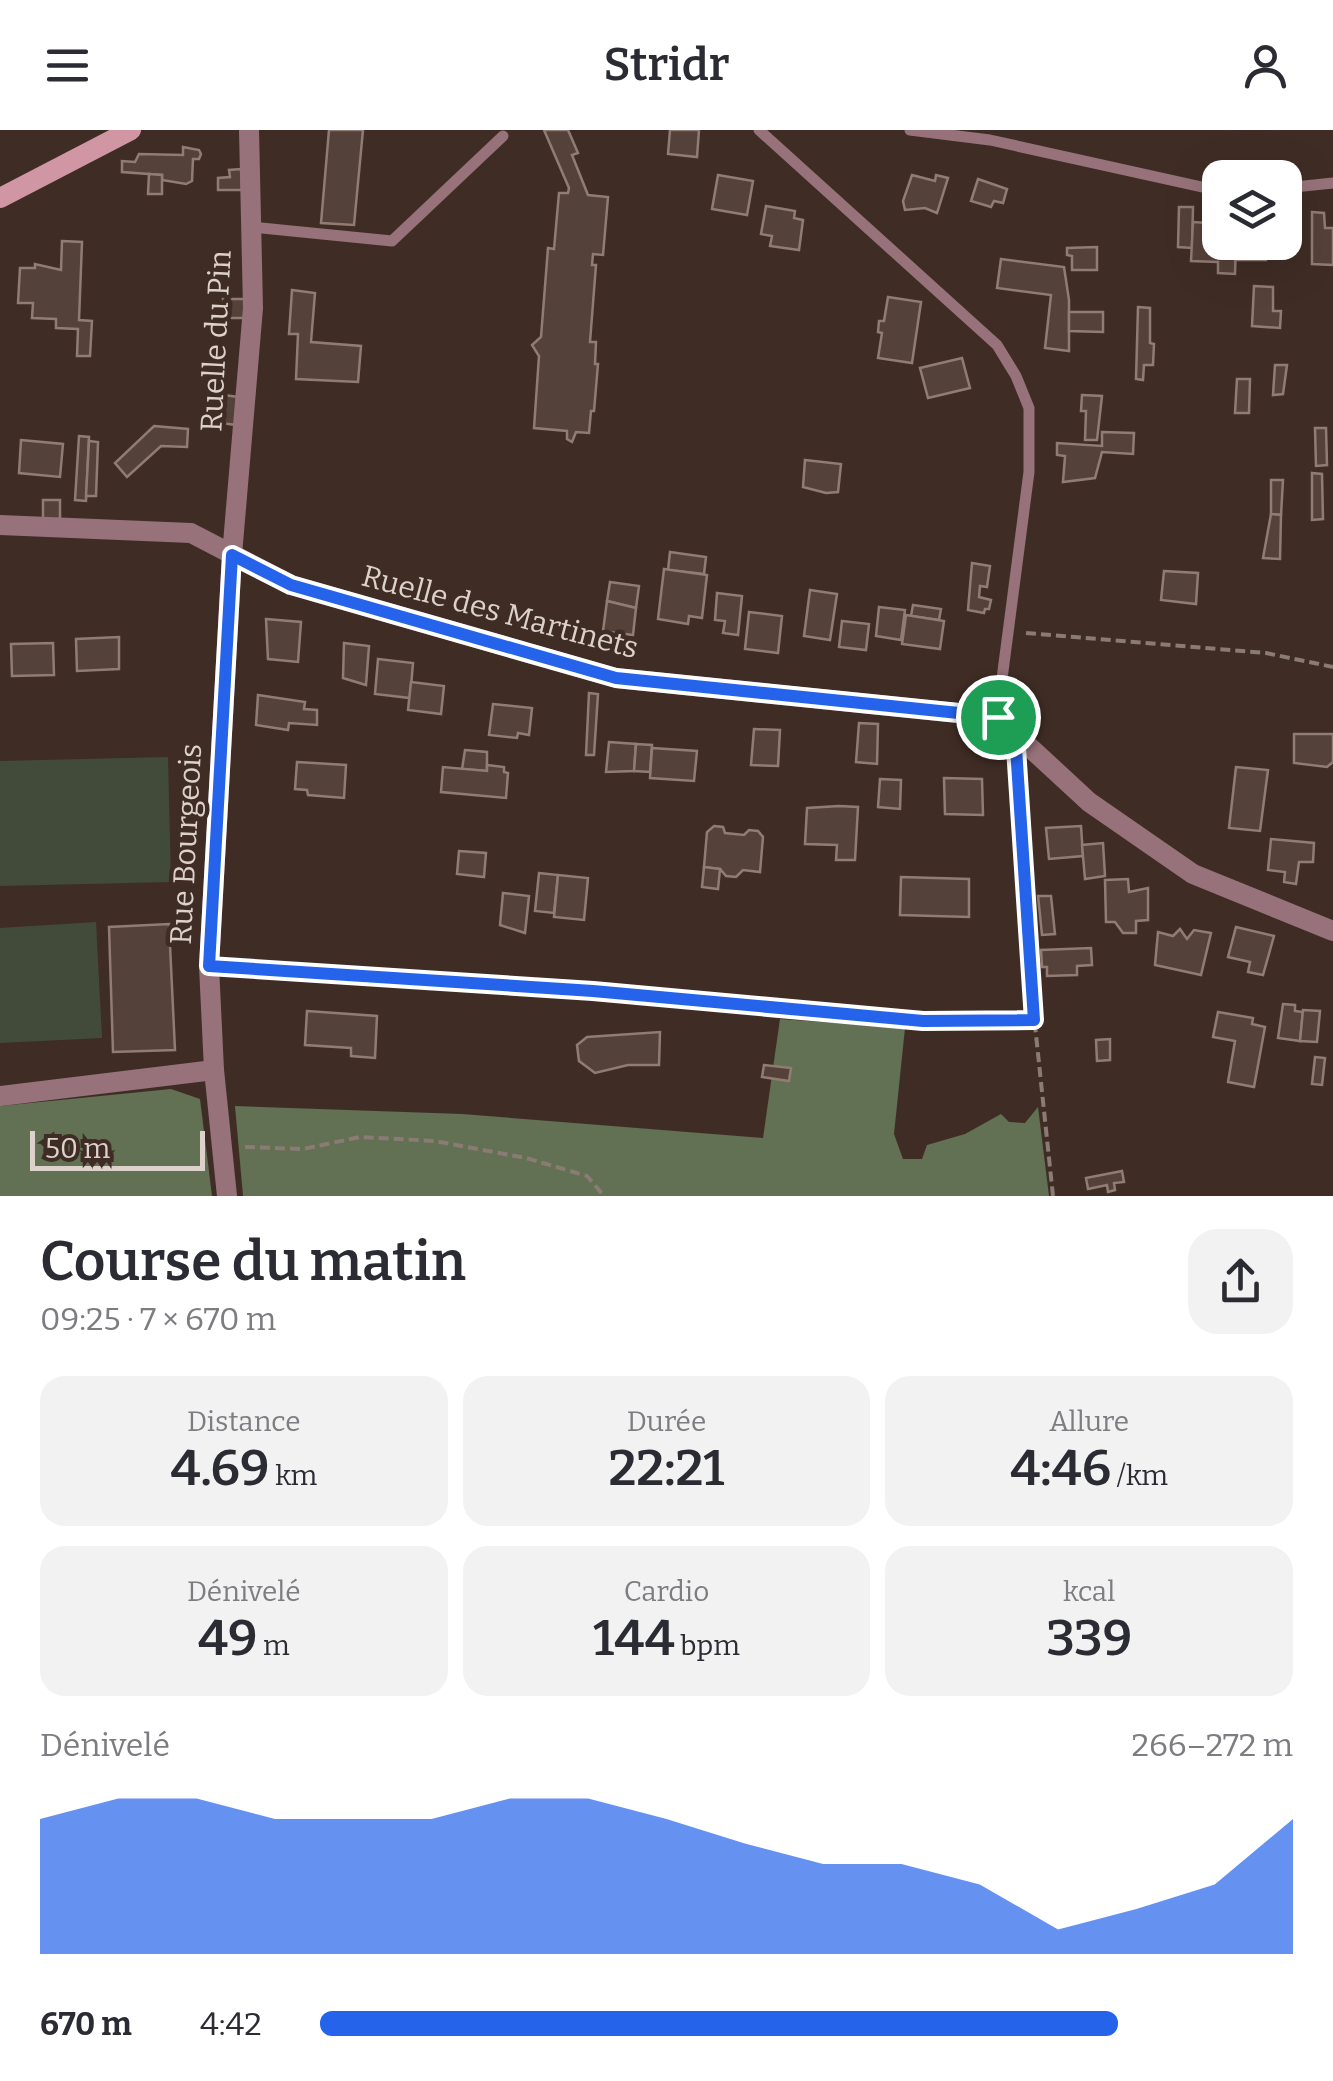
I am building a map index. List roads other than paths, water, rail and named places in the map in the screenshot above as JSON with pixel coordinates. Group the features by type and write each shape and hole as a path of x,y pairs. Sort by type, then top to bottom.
{"main road":[{"path":"0,198 131,130"}],"street":[{"name":"Ruelle du Pin","path":"232,555 254,308 249,130"},
{"name":"Ruelle des Martinets","path":"0,525 191,533 291,585 616,678 998,717"},
{"name":"Rue Bourgeois","path":"227,1196 214,1070 209,966 232,555"},
{"path":"998,717 1089,802 1193,874 1333,930"},
{"path":"0,1096 214,1070"}],"lane":[{"path":"910,130 990,140 1202,187"},
{"path":"766,131 997,345 1016,376 1028,408 1029,472 998,717"},
{"path":"251,228 392,241 503,136"},
{"path":"1302,186 1333,183"}]}
